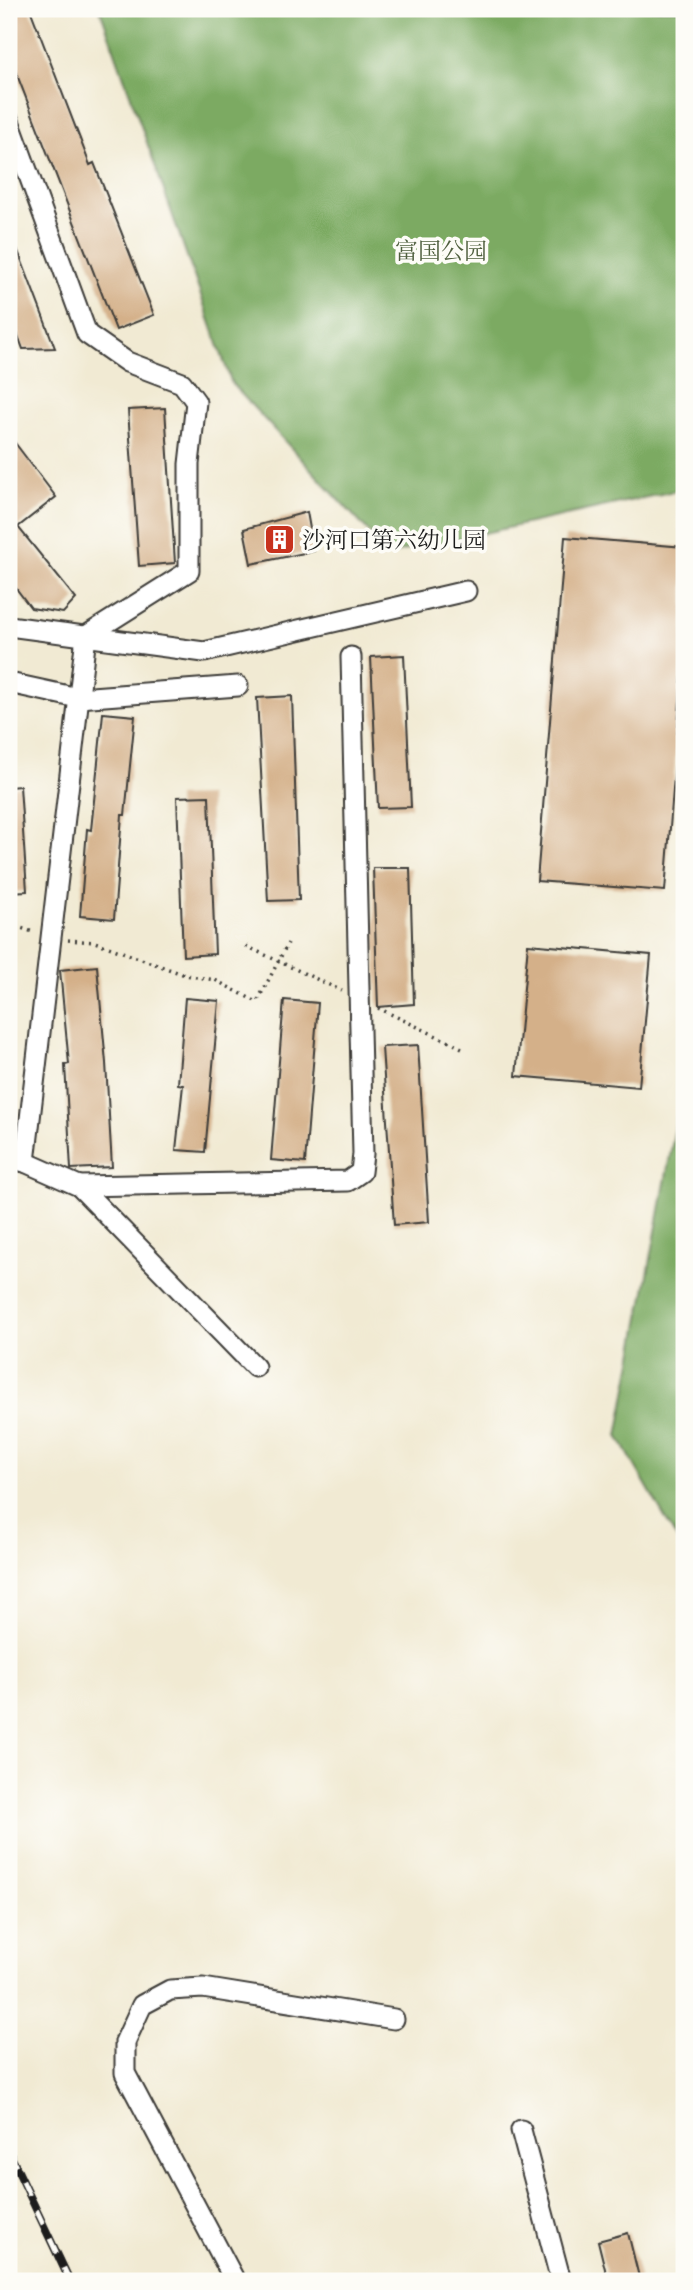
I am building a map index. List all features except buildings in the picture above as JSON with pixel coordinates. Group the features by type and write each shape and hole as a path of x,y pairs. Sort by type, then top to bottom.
{"street":[{"path":"9,121 87,334 127,362 182,383 197,402 189,464 189,571 86,636"},
{"path":"9,626 204,652 466,591"},
{"path":"86,636 51,939 17,1160 79,1186 254,1367"},
{"path":"79,1186 348,1181 361,1172 363,1141 351,657"},
{"path":"9,683 78,698 237,686"},
{"path":"236,2281 125,2073 125,2042 142,2005 170,1990 203,1987 394,2020"},
{"path":"521,2130 561,2281"}],"path":[{"path":"9,923 51,939 95,942 185,975 215,980 257,1002 289,943"}],"green space":[{"name":"富国公园","path":"100,9 684,9 684,489 389,554 232,384"},
{"path":"684,1080 684,1551 618,1436"}],"railway":[{"path":"9,2152 70,2281"}],"place":[{"name":"沙河口第六幼儿园","path":"279,540"}]}
